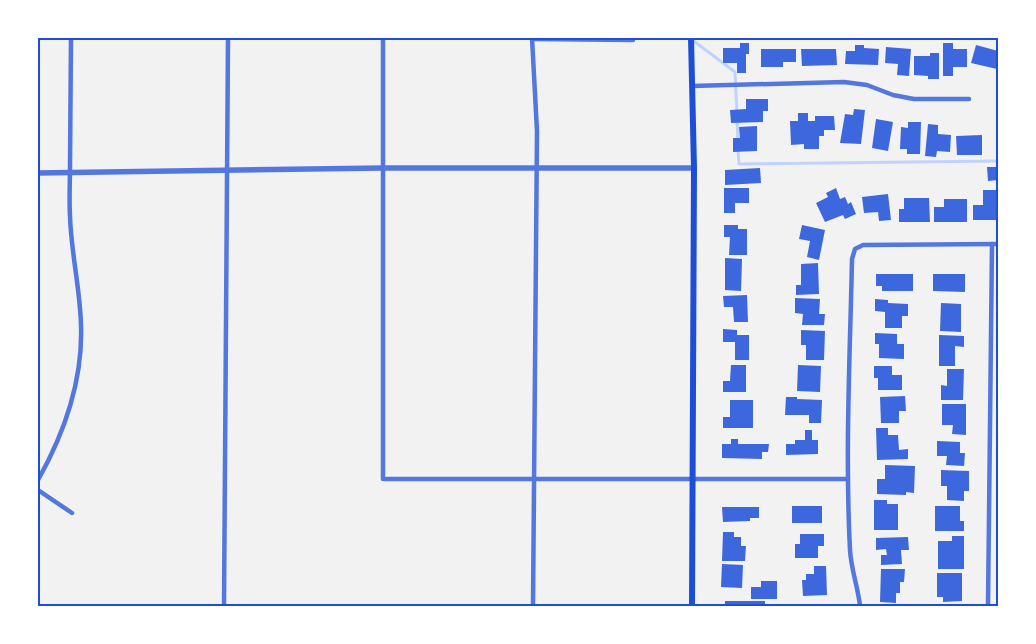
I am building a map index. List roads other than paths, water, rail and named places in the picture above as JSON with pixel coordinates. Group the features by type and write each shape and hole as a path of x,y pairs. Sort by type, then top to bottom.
{"main road":[{"path":"691,38 694,168 692,606"}],"street":[{"path":"38,480 51,456 68,416 76,384 80,356 82,325 72,253 69,214 71,38"},
{"path":"224,606 228,38"},
{"path":"383,38 383,479 848,479"},
{"path":"534,606 537,131 532,38 633,40"},
{"path":"692,86 844,82 867,85 893,95 914,100 970,99"},
{"path":"38,173 383,168 694,168"},
{"path":"860,606 850,553 848,479 852,259 855,249 863,244 998,244"},
{"path":"988,606 992,244"},
{"path":"38,490 72,513"}],"waterway":[{"path":"691,39 735,72 737,114"},
{"path":"737,120 738,141"},
{"path":"738,150 739,164 998,161"}]}
